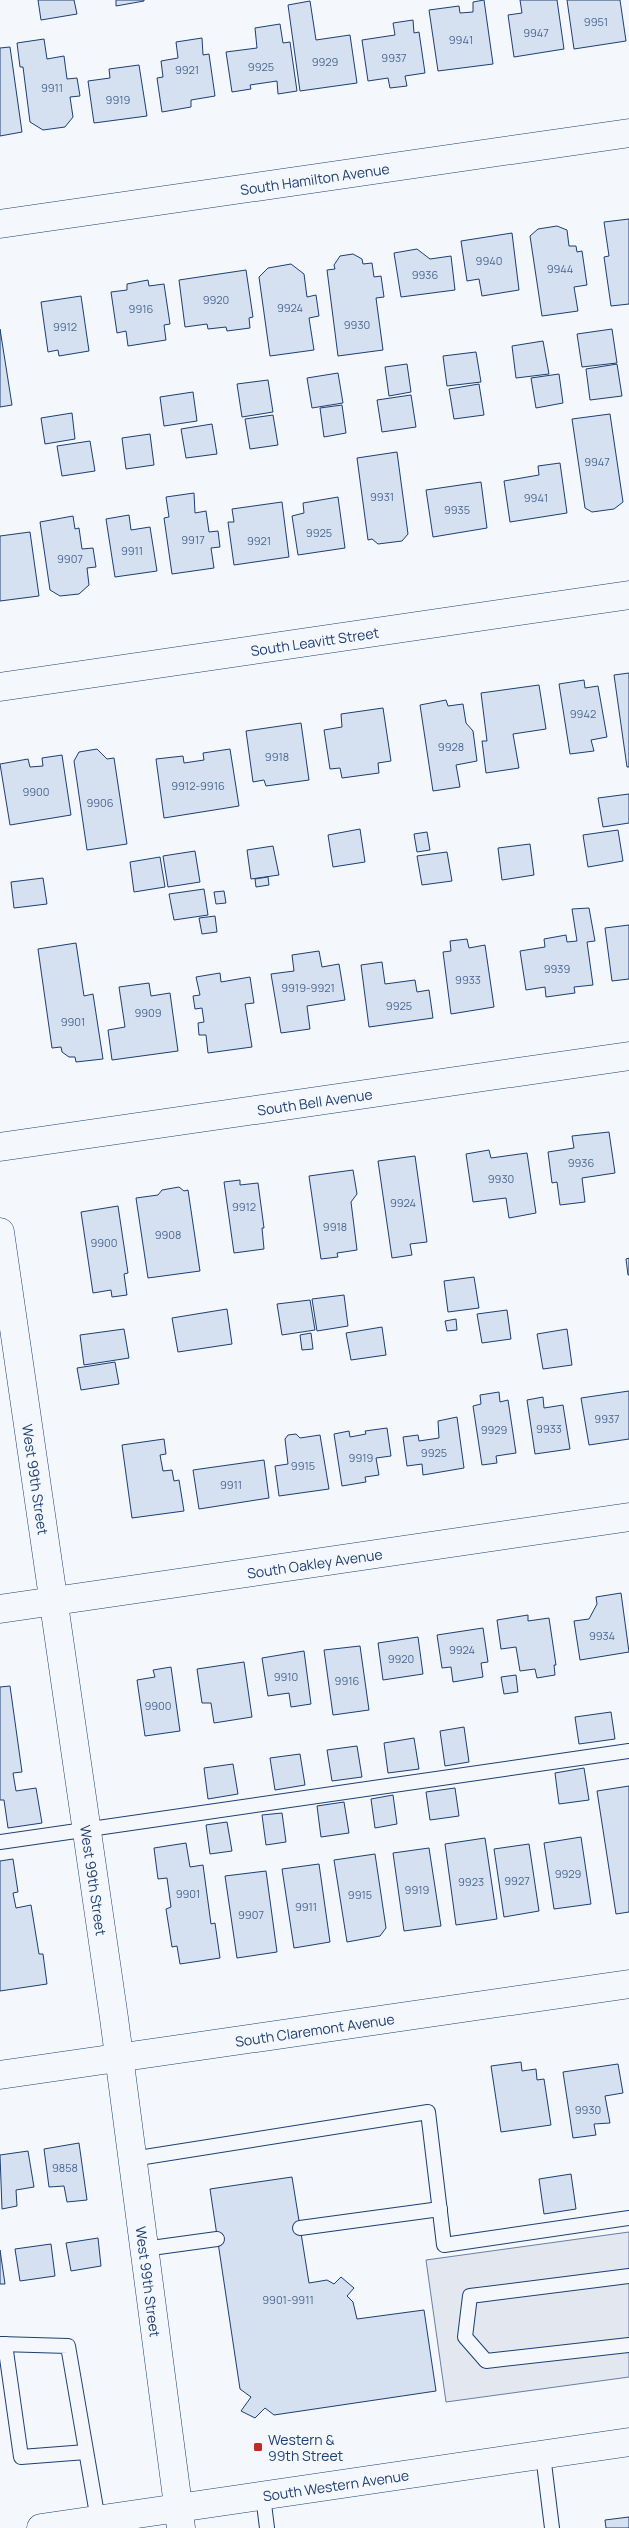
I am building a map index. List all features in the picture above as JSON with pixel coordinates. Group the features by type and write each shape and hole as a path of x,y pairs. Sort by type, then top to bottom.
{"street":[{"name":"South Hamilton Avenue","path":"0,224 629,133"},
{"name":"South Leavitt Street","path":"0,687 629,595"},
{"name":"South Bell Avenue","path":"0,1147 629,1056"},
{"name":"West 99th Street","path":"0,1232 119,2058 180,2518"},
{"name":"South Oakley Avenue","path":"0,1609 629,1517"},
{"name":"South Claremont Avenue","path":"0,2075 629,1984"},
{"name":"South Western Avenue","path":"41,2528 98,2520 180,2518 263,2496 629,2442"}],"lane":[{"path":"0,1842 629,1751"},
{"path":"132,2159 428,2112 444,2245 629,2218"},
{"path":"300,2228 440,2209"},
{"path":"144,2249 218,2239"},
{"path":"629,2276 470,2296 465,2337 486,2361 629,2345"},
{"path":"86,2452 21,2457 3,2344 68,2346 98,2520"},
{"path":"543,2455 552,2528"},
{"path":"263,2496 268,2528"}],"shaded area":[{"path":"629,2232 629,2377 446,2402 426,2260"}],"building":[{"path":"38,0 74,0 77,14 41,20"},
{"path":"116,0 144,0 144,1 116,6"},
{"path":"484,0 493,64 438,71 429,10 459,6 460,13 473,12 473,2"},
{"path":"520,0 557,0 564,49 514,57 508,15 522,13"},
{"path":"567,0 620,0 626,41 574,49"},
{"path":"310,1 316,40 350,35 357,83 300,91 288,5"},
{"path":"413,20 414,33 419,32 425,73 405,76 407,86 390,88 388,78 368,81 362,40 395,35 393,23"},
{"path":"280,24 283,43 290,42 297,91 278,94 277,81 250,85 251,89 232,92 226,52 257,48 255,28"},
{"path":"202,38 203,55 209,54 215,96 191,100 191,107 162,112 157,78 163,77 161,61 178,58 176,42"},
{"path":"44,39 47,59 64,56 67,79 77,78 80,96 70,97 73,117 65,127 43,130 30,122 23,67 20,67 17,43"},
{"path":"10,47 22,132 0,136 0,48"},
{"path":"139,65 147,116 94,123 88,81 110,78 109,69"},
{"path":"629,219 629,304 611,306 604,257 609,256 604,222"},
{"path":"557,226 567,230 569,246 576,246 577,252 582,251 587,285 574,287 578,311 542,316 530,236 538,229"},
{"path":"512,233 519,290 482,296 479,279 467,281 461,241"},
{"path":"417,249 430,259 451,256 455,290 401,297 394,253"},
{"path":"353,254 362,259 363,264 372,263 374,277 381,276 384,297 376,298 383,350 338,356 327,270 335,269 334,265 340,256"},
{"path":"291,264 304,274 307,297 316,295 319,316 309,318 314,350 270,356 259,277 268,268"},
{"path":"246,270 253,317 249,318 250,328 227,331 226,327 208,329 207,324 185,327 179,280"},
{"path":"148,280 149,286 164,284 170,324 164,325 166,340 128,346 126,331 117,333 111,292 127,290 127,284"},
{"path":"81,296 89,351 59,356 58,350 48,352 41,302"},
{"path":"0,329 12,405 0,407"},
{"path":"612,329 617,363 582,367 577,334"},
{"path":"543,341 549,374 516,378 512,346"},
{"path":"476,352 481,382 447,386 443,356"},
{"path":"407,364 411,392 389,396 385,367"},
{"path":"617,364 622,396 590,400 586,369"},
{"path":"338,373 343,403 312,408 307,378"},
{"path":"559,374 563,403 536,408 531,378"},
{"path":"268,380 273,412 242,417 237,384"},
{"path":"479,384 484,415 454,419 449,389"},
{"path":"193,392 197,421 164,426 160,397"},
{"path":"411,395 416,427 382,432 377,400"},
{"path":"342,405 346,433 324,437 320,408"},
{"path":"72,413 75,439 45,444 41,418"},
{"path":"610,414 623,502 614,509 592,512 585,508 572,419"},
{"path":"273,415 278,445 250,449 245,419"},
{"path":"212,424 217,454 186,458 181,429"},
{"path":"150,434 154,465 126,469 122,438"},
{"path":"90,441 95,471 62,476 57,446"},
{"path":"397,452 408,534 402,541 378,544 372,539 368,540 357,458"},
{"path":"560,463 567,513 510,522 504,481 539,475 538,466"},
{"path":"481,482 487,528 433,537 426,490"},
{"path":"194,493 195,513 206,511 209,532 218,531 220,547 211,548 214,568 172,574 164,518 169,517 166,497"},
{"path":"338,497 345,548 298,555 292,516 304,513 303,503"},
{"path":"282,502 289,557 234,565 228,522 234,522 232,509"},
{"path":"129,515 131,530 150,527 157,571 115,577 106,519"},
{"path":"73,516 75,529 79,528 82,549 93,548 96,567 87,568 89,585 79,594 60,596 50,590 40,522"},
{"path":"30,532 39,596 0,601 0,536"},
{"path":"629,673 629,767 627,767 614,675"},
{"path":"584,680 585,688 598,686 607,737 591,740 594,751 570,754 559,684"},
{"path":"539,685 546,729 513,734 519,768 486,773 482,741 487,741 481,693"},
{"path":"446,700 448,706 463,704 466,723 473,731 477,761 456,765 460,787 433,791 420,705"},
{"path":"383,708 391,761 378,763 379,773 342,778 340,768 330,769 324,730 342,727 341,714"},
{"path":"301,723 309,780 266,786 264,780 253,782 246,731"},
{"path":"97,749 107,759 114,758 127,844 87,850 74,761 79,752"},
{"path":"230,749 239,806 164,818 156,759 183,756 184,763 204,760 203,753"},
{"path":"62,755 71,815 10,825 0,764 28,759 30,767 43,766 42,758"},
{"path":"629,794 629,823 603,827 598,798"},
{"path":"360,829 365,862 333,867 328,835"},
{"path":"618,830 623,861 588,867 583,835"},
{"path":"427,832 430,850 417,852 414,834"},
{"path":"530,844 534,875 502,880 498,848"},
{"path":"273,846 279,875 251,879 247,850"},
{"path":"195,851 200,882 168,887 163,856"},
{"path":"447,852 452,881 422,885 417,856"},
{"path":"160,857 165,887 134,892 130,862"},
{"path":"268,877 269,885 256,887 255,879"},
{"path":"43,878 47,904 14,908 11,882"},
{"path":"204,889 208,915 174,920 169,894"},
{"path":"224,891 226,903 216,904 214,892"},
{"path":"589,908 595,941 587,942 593,985 574,987 575,993 546,997 545,987 526,990 520,951 545,947 544,939 566,935 567,942 577,941 572,909"},
{"path":"215,916 217,932 202,934 199,918"},
{"path":"629,925 629,979 612,981 605,928"},
{"path":"467,939 469,948 485,945 494,1007 451,1014 443,952 451,951 450,941"},
{"path":"76,943 84,996 93,994 103,1059 76,1062 75,1057 69,1057 62,1052 61,1047 52,1048 38,949"},
{"path":"319,951 322,967 339,964 345,1000 307,1006 310,1029 281,1033 271,974 294,971 292,955"},
{"path":"382,962 385,984 415,980 417,992 429,990 433,1018 369,1027 361,965"},
{"path":"220,973 221,982 250,977 254,1003 245,1004 252,1047 208,1053 206,1035 199,1035 198,1023 204,1022 202,1008 195,1009 193,996 200,995 196,977"},
{"path":"149,983 151,996 170,993 178,1051 112,1060 108,1030 125,1027 119,987"},
{"path":"609,1132 615,1173 582,1178 585,1202 560,1205 557,1182 552,1183 548,1152 574,1148 572,1136"},
{"path":"489,1150 491,1158 527,1153 536,1213 509,1218 506,1198 473,1202 466,1154"},
{"path":"415,1156 427,1242 410,1244 412,1255 392,1258 378,1161"},
{"path":"353,1170 357,1194 351,1202 357,1250 337,1253 338,1257 321,1259 309,1176"},
{"path":"240,1180 240,1185 258,1183 264,1228 262,1228 264,1249 234,1253 224,1182"},
{"path":"179,1187 184,1191 188,1190 200,1271 148,1278 136,1198 158,1195 162,1190"},
{"path":"118,1206 128,1273 124,1274 127,1295 112,1297 111,1290 93,1293 81,1212"},
{"path":"629,1258 629,1275 628,1275 626,1259"},
{"path":"474,1277 479,1308 448,1312 444,1281"},
{"path":"344,1295 348,1326 317,1331 312,1299"},
{"path":"310,1300 315,1330 282,1335 277,1304"},
{"path":"227,1309 232,1344 178,1352 172,1318"},
{"path":"507,1310 511,1339 482,1343 477,1314"},
{"path":"456,1319 457,1330 447,1331 445,1321"},
{"path":"382,1327 386,1355 351,1360 346,1333"},
{"path":"124,1329 129,1358 84,1365 80,1335"},
{"path":"567,1329 572,1365 543,1369 537,1334"},
{"path":"311,1333 313,1349 302,1350 300,1335"},
{"path":"115,1362 119,1384 81,1390 77,1368"},
{"path":"629,1391 629,1439 589,1445 581,1398"},
{"path":"499,1392 500,1402 508,1400 516,1453 496,1456 497,1463 482,1465 473,1406 481,1404 480,1395"},
{"path":"543,1397 544,1408 563,1405 570,1449 535,1454 527,1400"},
{"path":"457,1417 464,1468 423,1475 422,1464 407,1466 403,1437 418,1435 419,1441 439,1438 438,1421"},
{"path":"387,1428 391,1456 376,1458 379,1475 365,1477 366,1482 342,1486 334,1434 349,1431 350,1437 366,1434 365,1431"},
{"path":"296,1434 300,1438 320,1435 329,1489 279,1496 275,1466 288,1464 285,1439 288,1435"},
{"path":"164,1439 166,1454 160,1455 163,1471 172,1470 174,1481 179,1480 184,1511 132,1518 122,1445"},
{"path":"264,1460 269,1498 199,1509 193,1470"},
{"path":"621,1593 629,1652 580,1660 574,1621 589,1619 597,1604 596,1597"},
{"path":"528,1615 528,1621 549,1618 556,1665 554,1665 555,1675 537,1678 535,1669 520,1671 516,1647 501,1649 497,1620"},
{"path":"483,1628 488,1662 481,1663 483,1677 453,1682 451,1667 442,1668 437,1635"},
{"path":"418,1637 423,1674 383,1680 378,1643"},
{"path":"360,1646 369,1710 333,1715 324,1650"},
{"path":"304,1651 311,1704 291,1707 289,1693 268,1696 262,1658"},
{"path":"244,1662 252,1717 214,1723 211,1703 202,1703 197,1669"},
{"path":"171,1667 180,1731 145,1736 137,1680 155,1677 153,1670"},
{"path":"516,1675 518,1692 504,1694 501,1677"},
{"path":"10,1686 22,1772 13,1773 16,1791 36,1788 42,1823 8,1828 4,1800 0,1800 0,1687"},
{"path":"611,1712 615,1739 579,1744 575,1717"},
{"path":"464,1727 469,1762 445,1766 440,1731"},
{"path":"414,1738 419,1769 388,1773 384,1743"},
{"path":"357,1746 362,1777 332,1781 327,1750"},
{"path":"300,1754 305,1785 275,1790 270,1758"},
{"path":"233,1764 238,1794 208,1799 204,1768"},
{"path":"584,1768 589,1800 559,1804 555,1773"},
{"path":"629,1786 629,1912 616,1914 597,1791"},
{"path":"455,1788 459,1816 430,1820 426,1792"},
{"path":"393,1795 397,1824 375,1828 371,1799"},
{"path":"344,1802 349,1833 321,1837 317,1806"},
{"path":"282,1813 286,1842 266,1845 262,1815"},
{"path":"227,1822 232,1851 210,1854 206,1825"},
{"path":"581,1837 591,1904 554,1909 544,1843"},
{"path":"485,1838 497,1919 456,1925 445,1844"},
{"path":"186,1843 190,1867 203,1865 211,1924 215,1923 220,1958 180,1964 177,1946 172,1947 166,1909 171,1907 167,1878 158,1879 154,1848"},
{"path":"529,1844 539,1911 504,1917 494,1849"},
{"path":"429,1848 441,1926 404,1931 393,1853"},
{"path":"375,1854 386,1928 380,1936 347,1942 334,1860"},
{"path":"13,1859 18,1892 13,1893 16,1908 31,1905 39,1954 43,1954 47,1984 0,1991 0,1861"},
{"path":"319,1864 330,1942 294,1948 282,1869"},
{"path":"266,1871 277,1952 237,1958 225,1876"},
{"path":"521,2062 522,2071 536,2069 537,2080 544,2079 551,2125 501,2132 491,2066"},
{"path":"618,2064 623,2093 605,2096 610,2123 594,2124 596,2135 573,2138 563,2072"},
{"path":"79,2143 87,2200 67,2202 64,2186 49,2187 44,2149"},
{"path":"28,2151 34,2187 16,2190 17,2206 2,2209 0,2155"},
{"path":"571,2174 576,2209 544,2214 539,2179"},
{"path":"292,2177 309,2283 327,2280 334,2284 341,2277 354,2288 347,2296 353,2302 357,2319 424,2310 436,2391 274,2415 265,2408 255,2418 241,2411 251,2397 240,2389 210,2189"},
{"path":"98,2238 101,2266 71,2271 66,2243"},
{"path":"51,2244 55,2276 20,2281 15,2249"},
{"path":"0,2250 5,2284 0,2284"},
{"path":"629,2517 629,2528 606,2528 605,2520"}],"place":[{"name":"Western & 99th Street","path":"258,2447"}]}
